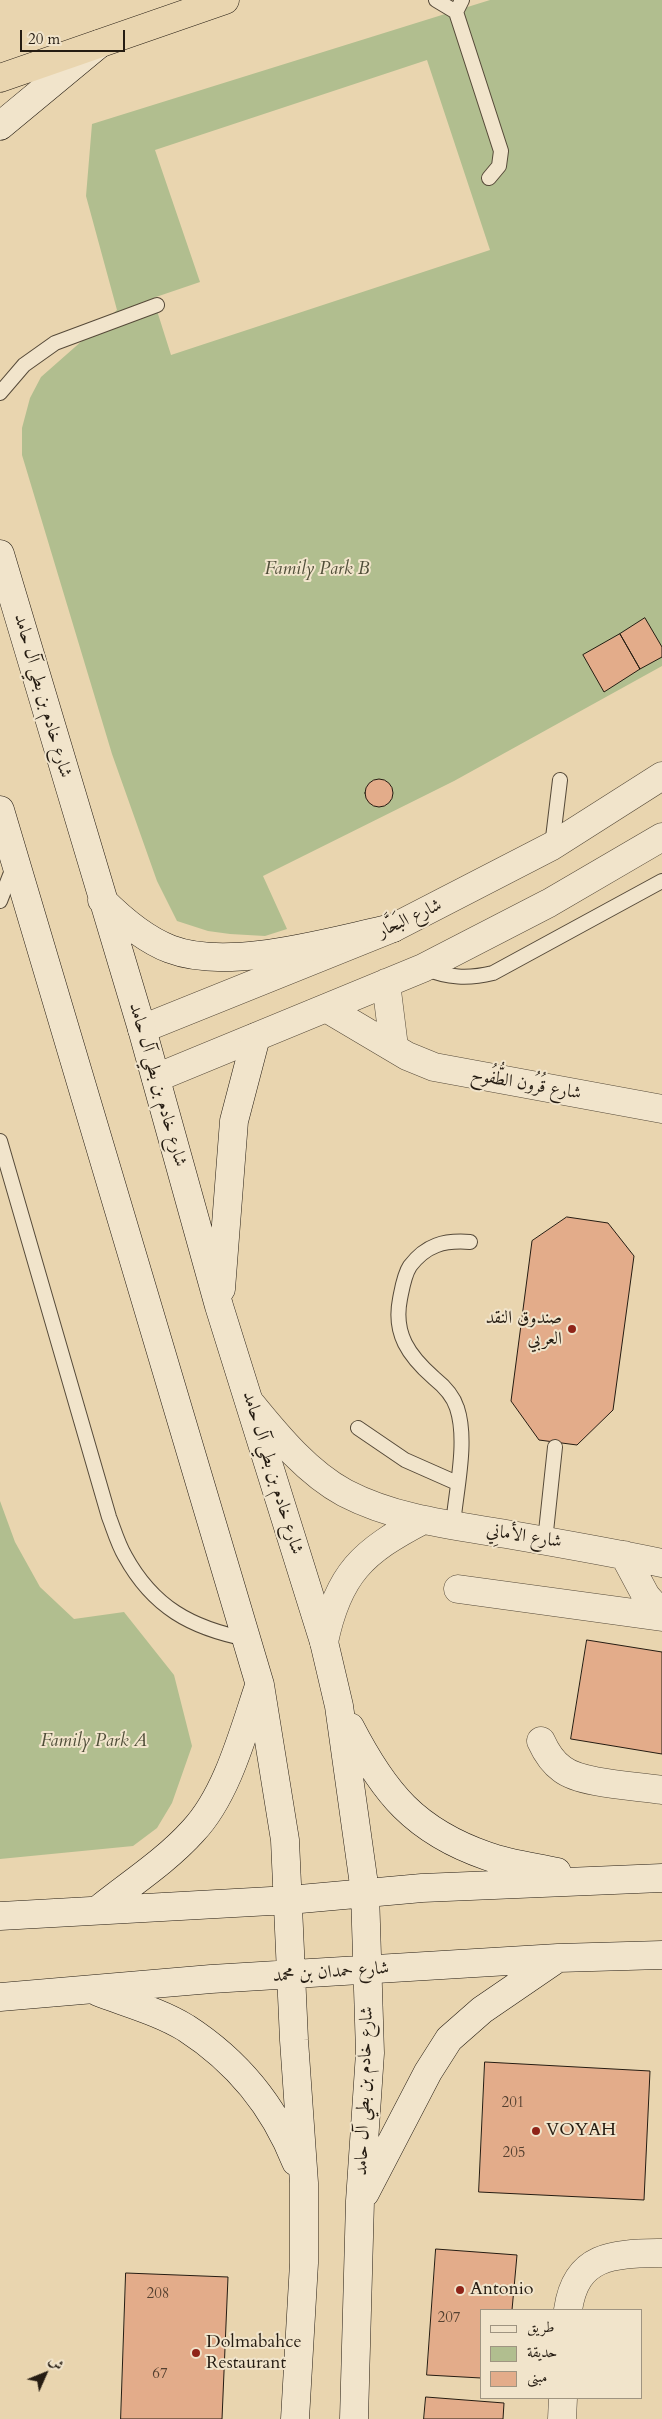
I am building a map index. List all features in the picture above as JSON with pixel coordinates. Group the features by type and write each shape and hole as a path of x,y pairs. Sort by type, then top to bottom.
{"highway":[{"path":"0,78 225,0"}],"street":[{"path":"0,126 101,43"},
{"name":"شارع خادم بن بطي آل حامد","path":"0,554 142,1029 219,1306 252,1405 324,1642 340,1706 365,1892 370,2052 360,2201 354,2419"},
{"name":"شارع البَحَّار","path":"142,1029 393,928 552,846 662,776"},
{"path":"0,810 260,1685 283,1822 304,2183 304,2263 295,2419"},
{"path":"156,1078 423,968 549,903 662,837"},
{"path":"102,900 125,922 164,946 198,955 224,958 268,953 393,928"},
{"path":"386,983 394,1047"},
{"name":"شارع قُرُون الطُّفُوح","path":"326,1008 421,1062 446,1071 662,1109"},
{"path":"219,1306 234,1121 256,1037"},
{"name":"شارع الأمانِي","path":"252,1405 279,1438 309,1466 343,1492 382,1510 423,1520 662,1563"},
{"path":"324,1642 330,1610 345,1581 366,1556 392,1536 423,1520"},
{"path":"624,1555 646,1596 662,1616"},
{"path":"458,1588 662,1616"},
{"path":"99,1909 193,1831 203,1818 212,1805 232,1763 260,1685"},
{"path":"340,1706 368,1762 394,1797 417,1820 452,1843 489,1857 593,1880"},
{"path":"541,1741 550,1757 562,1770 579,1778 662,1790"},
{"path":"0,1916 99,1909 289,1900 365,1892 662,1878"},
{"name":"شارع حمدان بن محمد","path":"0,1997 89,1989 558,1958 662,1955"},
{"path":"360,2201 428,2072 450,2039 482,2010 558,1958"},
{"path":"89,1989 139,2007 185,2028 226,2057 254,2087 277,2121 304,2183"},
{"path":"568,2309 570,2296 579,2277 593,2264 612,2255 662,2253"},
{"path":"562,2419 563,2399"}],"lane":[{"path":"436,0 459,6 501,151 499,166 489,178"},
{"path":"0,393 24,365 55,343 157,305"},
{"path":"552,846 560,780"},
{"path":"0,901 16,859"},
{"path":"423,968 458,978 476,977 493,973 662,881"},
{"path":"0,1141 3,1160 109,1517 124,1555 142,1582 166,1607 215,1633 247,1639"},
{"path":"453,1525 462,1424 457,1405 447,1389 414,1360 402,1337 398,1312 408,1270 418,1255 434,1245 451,1240 470,1242"},
{"path":"358,1428 405,1460 457,1483"},
{"path":"545,1541 555,1447"}],"green space":[{"name":"Family Park B","path":"490,0 662,0 662,666 454,781 263,876 287,929 265,936 208,931 177,921 157,881 112,754 22,455 22,428 30,398 41,377 117,310 86,196 92,124","holes":["427,60 490,250 171,355 153,298 200,282 155,150"]},
{"name":"Family Park A","path":"0,1501 15,1542 40,1587 74,1619 124,1612 174,1675 192,1746 172,1803 157,1828 133,1846 0,1859"}],"building":[{"path":"645,618 662,647 662,657 640,669 620,634"},
{"path":"620,634 640,669 604,692 583,655"},
{"path":"379,779 389,783 393,793 389,803 379,807 369,803 365,793 369,783"},
{"name":"صندوق النقد العربي","path":"567,1217 608,1223 634,1256 613,1410 577,1445 539,1440 511,1401 532,1241"},
{"path":"587,1640 662,1652 662,1754 571,1739"},
{"path":"485,2062 650,2071 644,2200 479,2192"},
{"path":"436,2249 517,2255 512,2309 480,2309 480,2378 427,2375"},
{"path":"126,2273 228,2277 222,2419 121,2419"},
{"path":"426,2397 504,2403 503,2419 424,2419"}],"place":[{"name":"صندوق النقد العربي","path":"572,1329"},
{"name":"VOYAH","path":"536,2131"},
{"name":"Antonio","path":"460,2290"},
{"name":"Dolmabahce Restaurant","path":"196,2353"}]}
